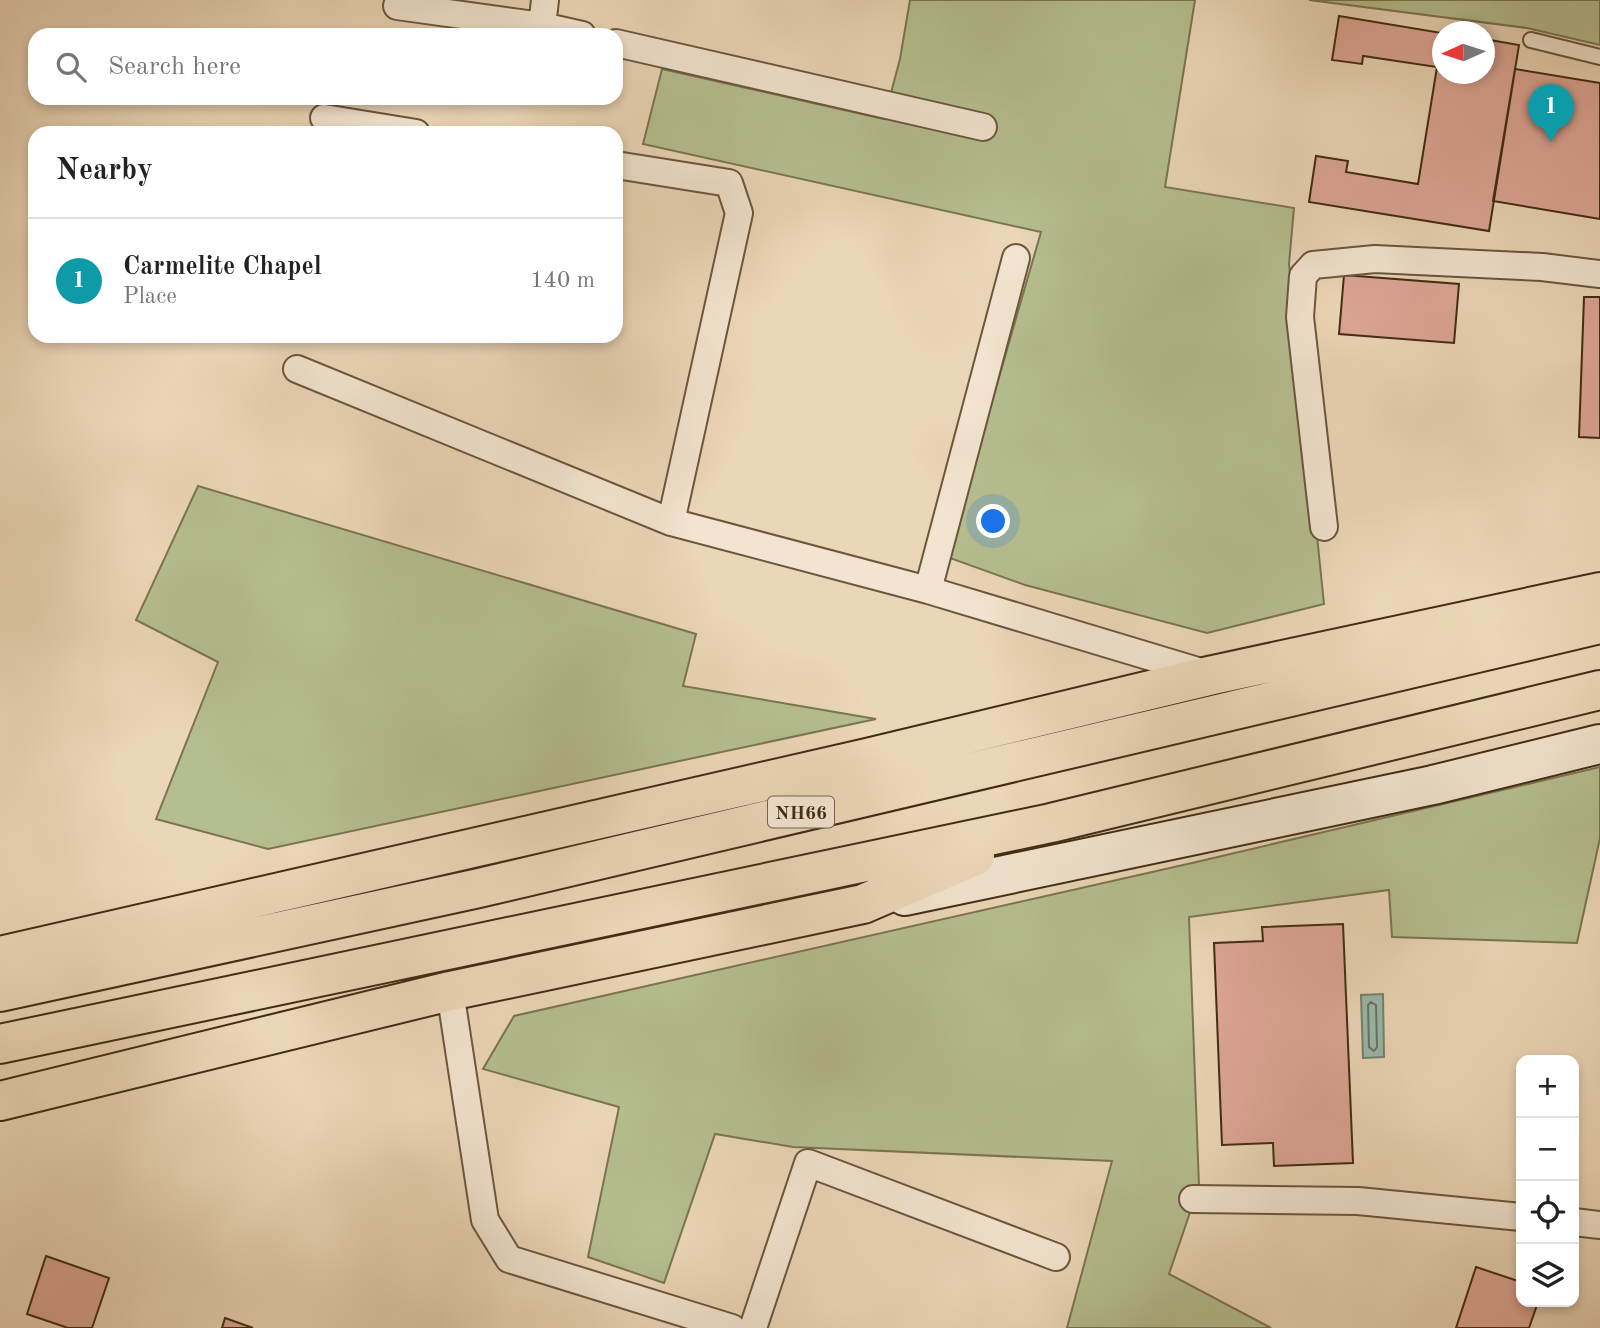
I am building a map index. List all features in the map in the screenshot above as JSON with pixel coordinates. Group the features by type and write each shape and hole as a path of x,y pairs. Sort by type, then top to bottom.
{"highway":[{"path":"0,956 867,758 1213,675 1600,592"},
{"name":"NH66","path":"0,992 479,888 1600,624"},
{"path":"0,1044 1051,823 1600,690"},
{"path":"0,1101 450,991 863,904 1051,823"}],"street":[{"path":"397,6 544,13 570,28"},
{"path":"623,45 983,127"},
{"path":"324,118 373,126"},
{"path":"623,166 729,183 739,213 671,522"},
{"path":"928,590 1016,258"},
{"path":"1324,527 1300,317 1303,276 1313,265 1375,259 1542,267 1600,274"},
{"path":"297,369 671,522 928,590 1213,675"},
{"path":"863,904 1433,785 1600,744"},
{"path":"450,991 485,1220 509,1259 732,1328"},
{"path":"753,1328 808,1163 1056,1257"},
{"path":"1193,1199 1357,1201 1516,1217"},
{"path":"1579,1223 1600,1225"}],"lane":[{"path":"1531,40 1600,57"}],"green space":[{"path":"910,0 1195,0 1165,187 1294,208 1289,264 1324,604 1207,633 1025,585 947,557 1041,232 643,144 662,69 884,119 900,59"},
{"path":"1309,0 1600,0 1600,45 1527,28 1495,24 1495,21 1472,21"},
{"path":"198,486 696,634 683,686 876,719 268,849 156,819 218,662 136,620"},
{"path":"1600,767 1600,838 1577,943 1392,937 1389,890 1189,917 1199,1186 1169,1274 1271,1328 1067,1328 1112,1161 793,1147 715,1134 664,1283 588,1257 619,1107 483,1069 514,1016 1192,863"}],"water":[{"path":"1383,994 1384,1057 1363,1058 1361,995"}],"building":[{"path":"1339,16 1432,31 1432,66 1363,56 1362,64 1332,60"},
{"path":"1495,41 1519,45 1489,231 1309,202 1316,156 1348,161 1346,172 1418,184 1434,84 1495,84"},
{"path":"1515,69 1600,83 1600,219 1493,201"},
{"path":"1344,275 1459,284 1454,343 1339,334"},
{"path":"1584,297 1600,297 1600,438 1579,437"},
{"path":"1343,924 1353,1163 1274,1166 1273,1143 1222,1145 1214,943 1263,941 1262,927"},
{"path":"46,1256 109,1278 92,1328 68,1328 27,1314"},
{"path":"1476,1267 1516,1280 1516,1307 1536,1307 1529,1328 1456,1328"},
{"path":"225,1318 253,1328 222,1328"}],"place":[{"name":"Carmelite Chapel","path":"1551,142"}]}
